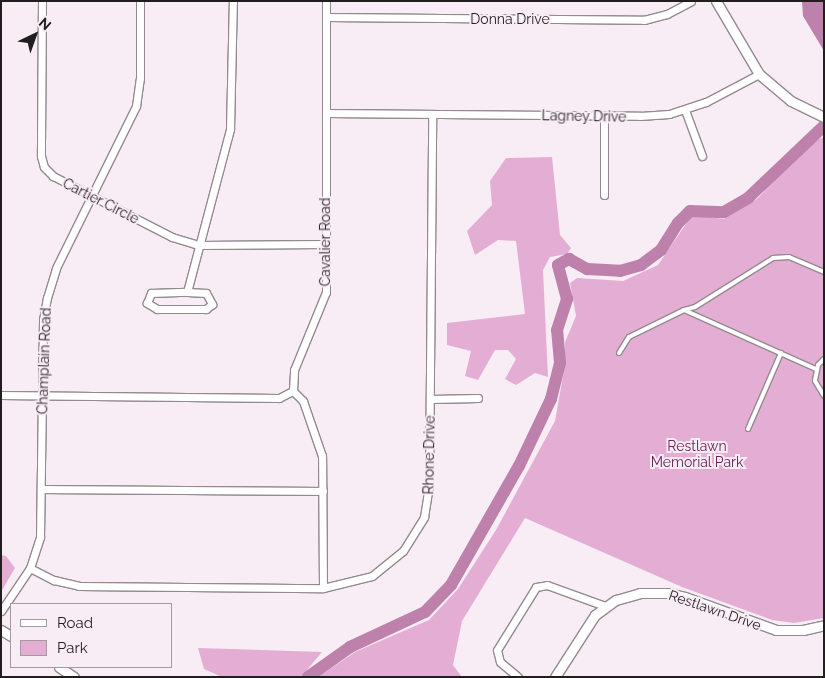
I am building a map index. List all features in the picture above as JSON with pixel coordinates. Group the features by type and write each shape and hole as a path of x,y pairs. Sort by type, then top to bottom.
{"street":[{"name":"Cartier Circle","path":"42,1 42,162 53,176 172,237 199,245 324,244"},
{"name":"Champlain Road","path":"1,611 30,568 40,537 43,320 47,298 56,268 136,106 140,78 140,1"},
{"path":"187,292 230,129 233,1"},
{"name":"Cavalier Road","path":"293,391 294,370 325,297 326,1"},
{"name":"Donna Drive","path":"326,17 644,20 667,14 691,1"},
{"path":"716,1 759,74 791,101 823,117"},
{"name":"Lagney Drive","path":"326,113 640,116 685,110 759,74"},
{"path":"685,110 702,156"},
{"name":"Rhone Drive","path":"30,568 54,580 79,586 323,588 372,576 394,561 418,530 430,486 432,114"},
{"path":"604,115 604,195"},
{"path":"187,292 206,293 212,304 206,310 157,310 147,303 151,293 187,292"},
{"path":"1,395 42,397 279,398 293,391 303,401 320,442 323,491 323,588"},
{"path":"430,399 478,398"},
{"path":"42,490 323,491"},
{"path":"518,677 500,662 497,650 536,587 547,585 605,606"},
{"name":"Restlawn Drive","path":"555,677 587,624 605,606 640,593 669,593 776,630 803,630 824,625"},
{"path":"60,668 74,677"}],"lane":[{"path":"619,353 629,337 684,310 695,307 773,258 789,256 824,272"},
{"path":"684,310 816,369"},
{"path":"748,429 781,352"},
{"path":"824,359 816,369 815,381 824,396"}],"green space":[{"name":"Restlawn Memorial Park","path":"824,137 824,618 794,623 772,620 682,587 525,518 462,621 453,665 462,677 318,677 355,652 429,620 458,589 496,530 555,421 565,365 565,342 576,316 570,283 577,278 623,281 658,265 692,215 724,219 758,198 812,142"},
{"path":"552,157 560,235 571,248 567,254 550,257 543,270 548,377 535,373 516,385 505,379 516,359 508,350 495,350 478,380 465,376 471,351 447,345 447,323 525,314 516,241 498,240 475,255 467,231 492,205 490,181 506,158"},
{"path":"1,555 6,556 15,568 1,592"},
{"path":"198,648 322,652 301,677 222,677 204,669"}],"shaded area":[{"path":"802,1 824,1 824,51 803,16"}],"waterway":[{"path":"308,677 350,647 425,612 451,585 519,466 551,399 560,363 557,330 567,299 558,265 569,259 587,269 620,271 641,265 661,250 678,223 690,211 724,212 748,198 824,126"}]}
